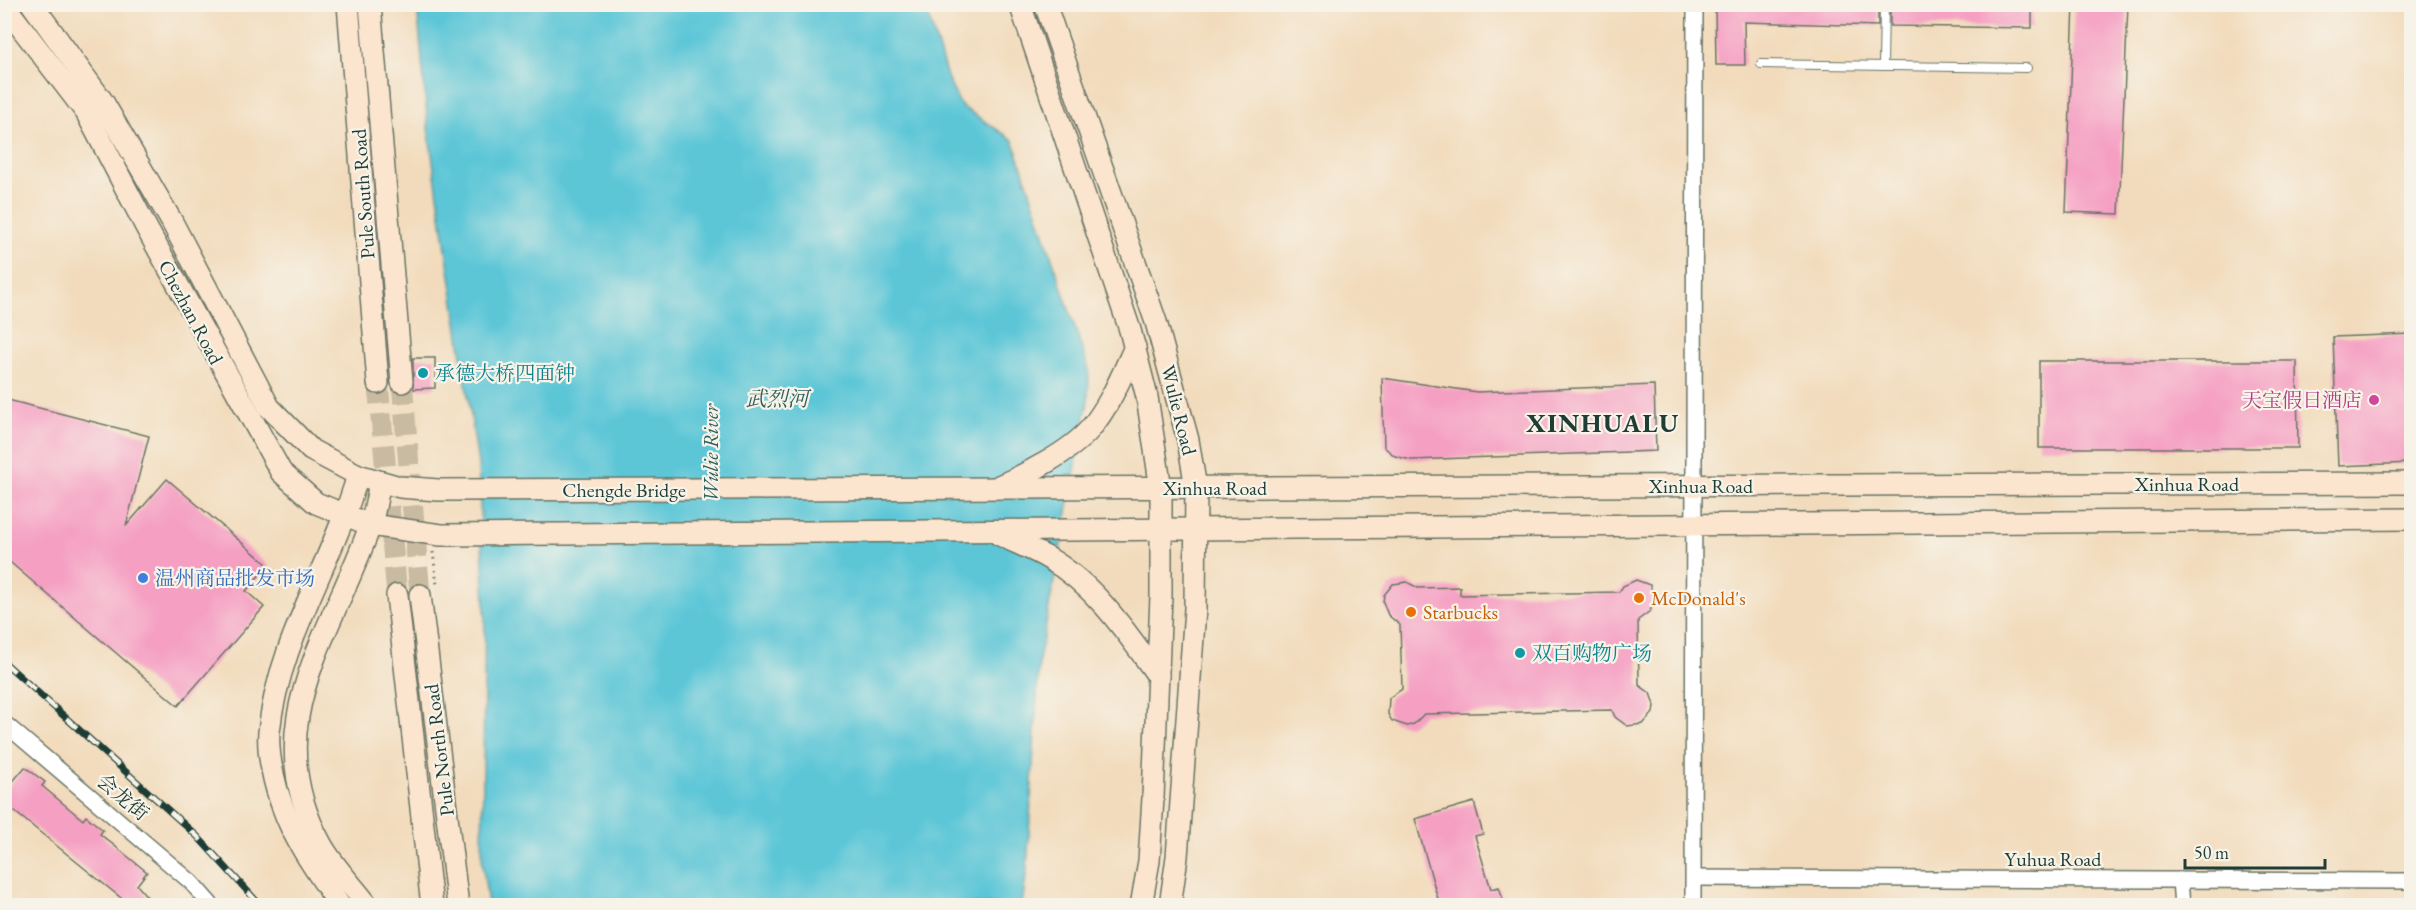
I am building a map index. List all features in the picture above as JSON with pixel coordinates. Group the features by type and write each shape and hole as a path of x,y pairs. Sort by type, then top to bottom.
{"main road":[{"name":"Chezhan Road","path":"32,4 103,102 172,222 269,407 311,450 358,475 400,487 438,490"},
{"name":"Pule South Road","path":"348,4 378,383"},
{"name":"Pule South Road","path":"370,4 402,382"},
{"name":"Wulie Road","path":"1020,4 1135,347 1147,397 1161,489 1158,676 1149,861 1141,906"},
{"name":"Wulie Road","path":"1045,4 1156,322 1188,440 1196,488 1195,609 1177,857 1170,906"},
{"name":"Chezhan Road","path":"4,5 86,112 146,227 281,472 316,503 370,525 441,535 992,531"},
{"path":"990,490 1035,471 1089,430 1116,388 1135,347"},
{"path":"340,906 303,851 282,807 269,734 279,684 303,610 346,515 358,475"},
{"path":"368,906 321,844 304,801 296,766 294,742 296,720 316,650 370,525 380,482"},
{"name":"Xinhua Road","path":"990,490 2412,483"},
{"name":"Chengde Bridge","path":"438,490 990,490"},
{"name":"Xinhua Road","path":"992,531 2412,519"},
{"path":"992,531 1048,558 1088,587 1158,676"},
{"name":"Pule North Road","path":"397,595 432,906"},
{"name":"Pule North Road","path":"420,595 458,906"}],"street":[{"path":"1693,906 1695,4"},
{"name":"会龙街","path":"4,723 191,882 212,906"},
{"name":"Yuhua Road","path":"1694,878 2412,881"},
{"path":"2180,880 2182,906"}],"lane":[{"path":"1883,66 1884,4"},
{"path":"1761,64 2027,68"}],"water":[{"name":"武烈河","path":"417,5 925,5 948,80 961,106 1013,140 1089,370 1088,401 1039,660 1027,869 1022,905 488,905 482,858 485,605 478,464 428,128"}],"building":[{"path":"1715,4 1878,4 1878,26 1744,22 1745,65 1716,65"},
{"path":"1890,4 2032,4 2032,28 1890,26"},
{"path":"2074,4 2128,4 2119,214 2066,212"},
{"name":"天宝假日酒店","path":"2412,334 2412,463 2338,466 2333,337"},
{"name":"承德大桥四面钟","path":"413,358 435,358 435,388 413,389"},
{"path":"2039,361 2297,361 2298,448 2039,448"},
{"path":"1382,378 1477,392 1654,385 1656,451 1411,460 1395,456 1384,447"},
{"name":"温州商品批发市场","path":"4,399 149,436 126,526 167,479 268,565 246,591 264,607 178,706 4,557"},
{"name":"双百购物广场","path":"1636,580 1650,585 1655,599 1650,611 1638,620 1639,685 1650,693 1654,705 1653,713 1643,724 1627,726 1615,717 1612,710 1424,714 1414,724 1407,726 1392,721 1388,714 1389,698 1402,689 1400,625 1388,615 1383,602 1384,595 1393,584 1407,582 1418,588 1460,587 1460,595 1619,592 1623,586"},
{"path":"25,767 45,782 42,786 83,820 86,816 103,830 100,834 147,872 137,885 155,906 131,906 4,803 4,792"},
{"path":"1474,802 1483,834 1475,836 1491,889 1499,887 1505,906 1440,906 1415,819"}],"tunnel":[{"path":"402,382 420,595"},
{"path":"378,383 397,595"}],"railway":[{"path":"4,662 197,836 261,906"}],"place":[{"name":"承德大桥四面钟","path":"423,373"},
{"name":"天宝假日酒店","path":"2374,400"},
{"name":"温州商品批发市场","path":"143,578"},
{"name":"McDonald's","path":"1639,598"},
{"name":"Starbucks","path":"1411,612"},
{"name":"双百购物广场","path":"1520,653"}],"district":[{"name":"XINHUALU","path":"1603,423"}],"water label":[{"name":"Wulie River","path":"710,453"}]}
